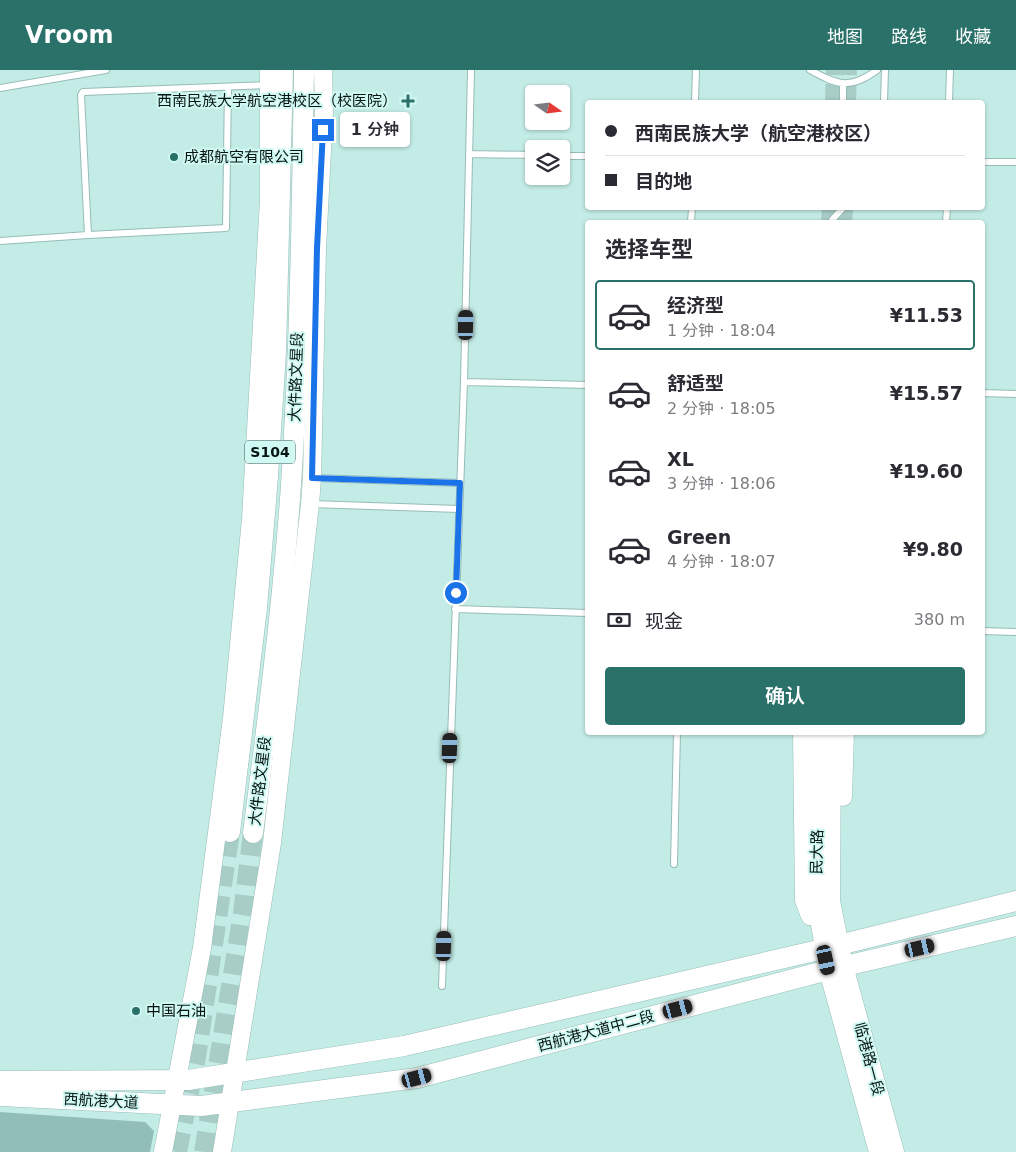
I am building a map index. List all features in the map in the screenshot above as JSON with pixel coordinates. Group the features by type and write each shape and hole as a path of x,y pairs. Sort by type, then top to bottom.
{"main road":[{"name":"大件路文星段","path":"230,832 257,608 268,477 276,352 283,70"},
{"name":"大件路文星段","path":"253,833 278,634 291,484 301,256 304,70"},
{"path":"0,1080 178,1080 404,1046 831,947 1016,901"},
{"name":"西航港大道中二段","path":"201,1106 417,1078 836,968 1016,926"},
{"name":"西航港大道","path":"0,1096 201,1106"}],"street":[{"path":"222,1152 272,843 310,504 317,248 324,111 323,70"},
{"path":"163,1152 202,948 232,718 250,529 269,200 270,77"},
{"path":"802,735 804,900 831,947"},
{"name":"民大路","path":"819,735 816,902 836,968"},
{"name":"民大路","path":"831,947 832,735"},
{"path":"831,947 842,879 845,735"},
{"name":"临港路一段","path":"836,968 878,1152"},
{"name":"临港路一段","path":"836,968 895,1152"}],"lane":[{"path":"0,88 102,70"},
{"path":"442,986 464,382 471,70"},
{"path":"695,100 696,70"},
{"path":"810,70 827,79 843,83 859,80 875,71"},
{"path":"884,100 885,70"},
{"path":"949,100 950,70"},
{"path":"88,235 81,95 83,92 228,86 270,77"},
{"path":"843,83 843,100"},
{"path":"0,241 226,228 228,86"},
{"path":"469,154 525,155"},
{"path":"570,156 585,156"},
{"path":"985,162 1016,162"},
{"path":"832,220 841,210"},
{"path":"464,382 585,385"},
{"path":"985,393 1016,394"},
{"path":"312,478 460,483"},
{"path":"310,504 459,509"},
{"path":"455,609 585,613"},
{"path":"985,631 1016,632"},
{"path":"674,864 677,735"}],"shaded area":[{"path":"0,1112 145,1122 154,1131 150,1152 0,1152"}],"tunnel":[{"path":"834,100 835,70"},
{"path":"847,100 848,70"},
{"path":"830,220 831,210"},
{"path":"843,220 844,210"},
{"path":"177,1152 196,1057 230,832"},
{"path":"204,1152 243,913 253,833"}],"place":[{"name":"西南民族大学航空港校区（校医院）","path":"408,101"},
{"name":"成都航空有限公司","path":"174,157"},
{"name":"中国石油","path":"136,1011"}],"route":[{"path":"323,130 317,248 312,478 460,483 456,593"}]}
